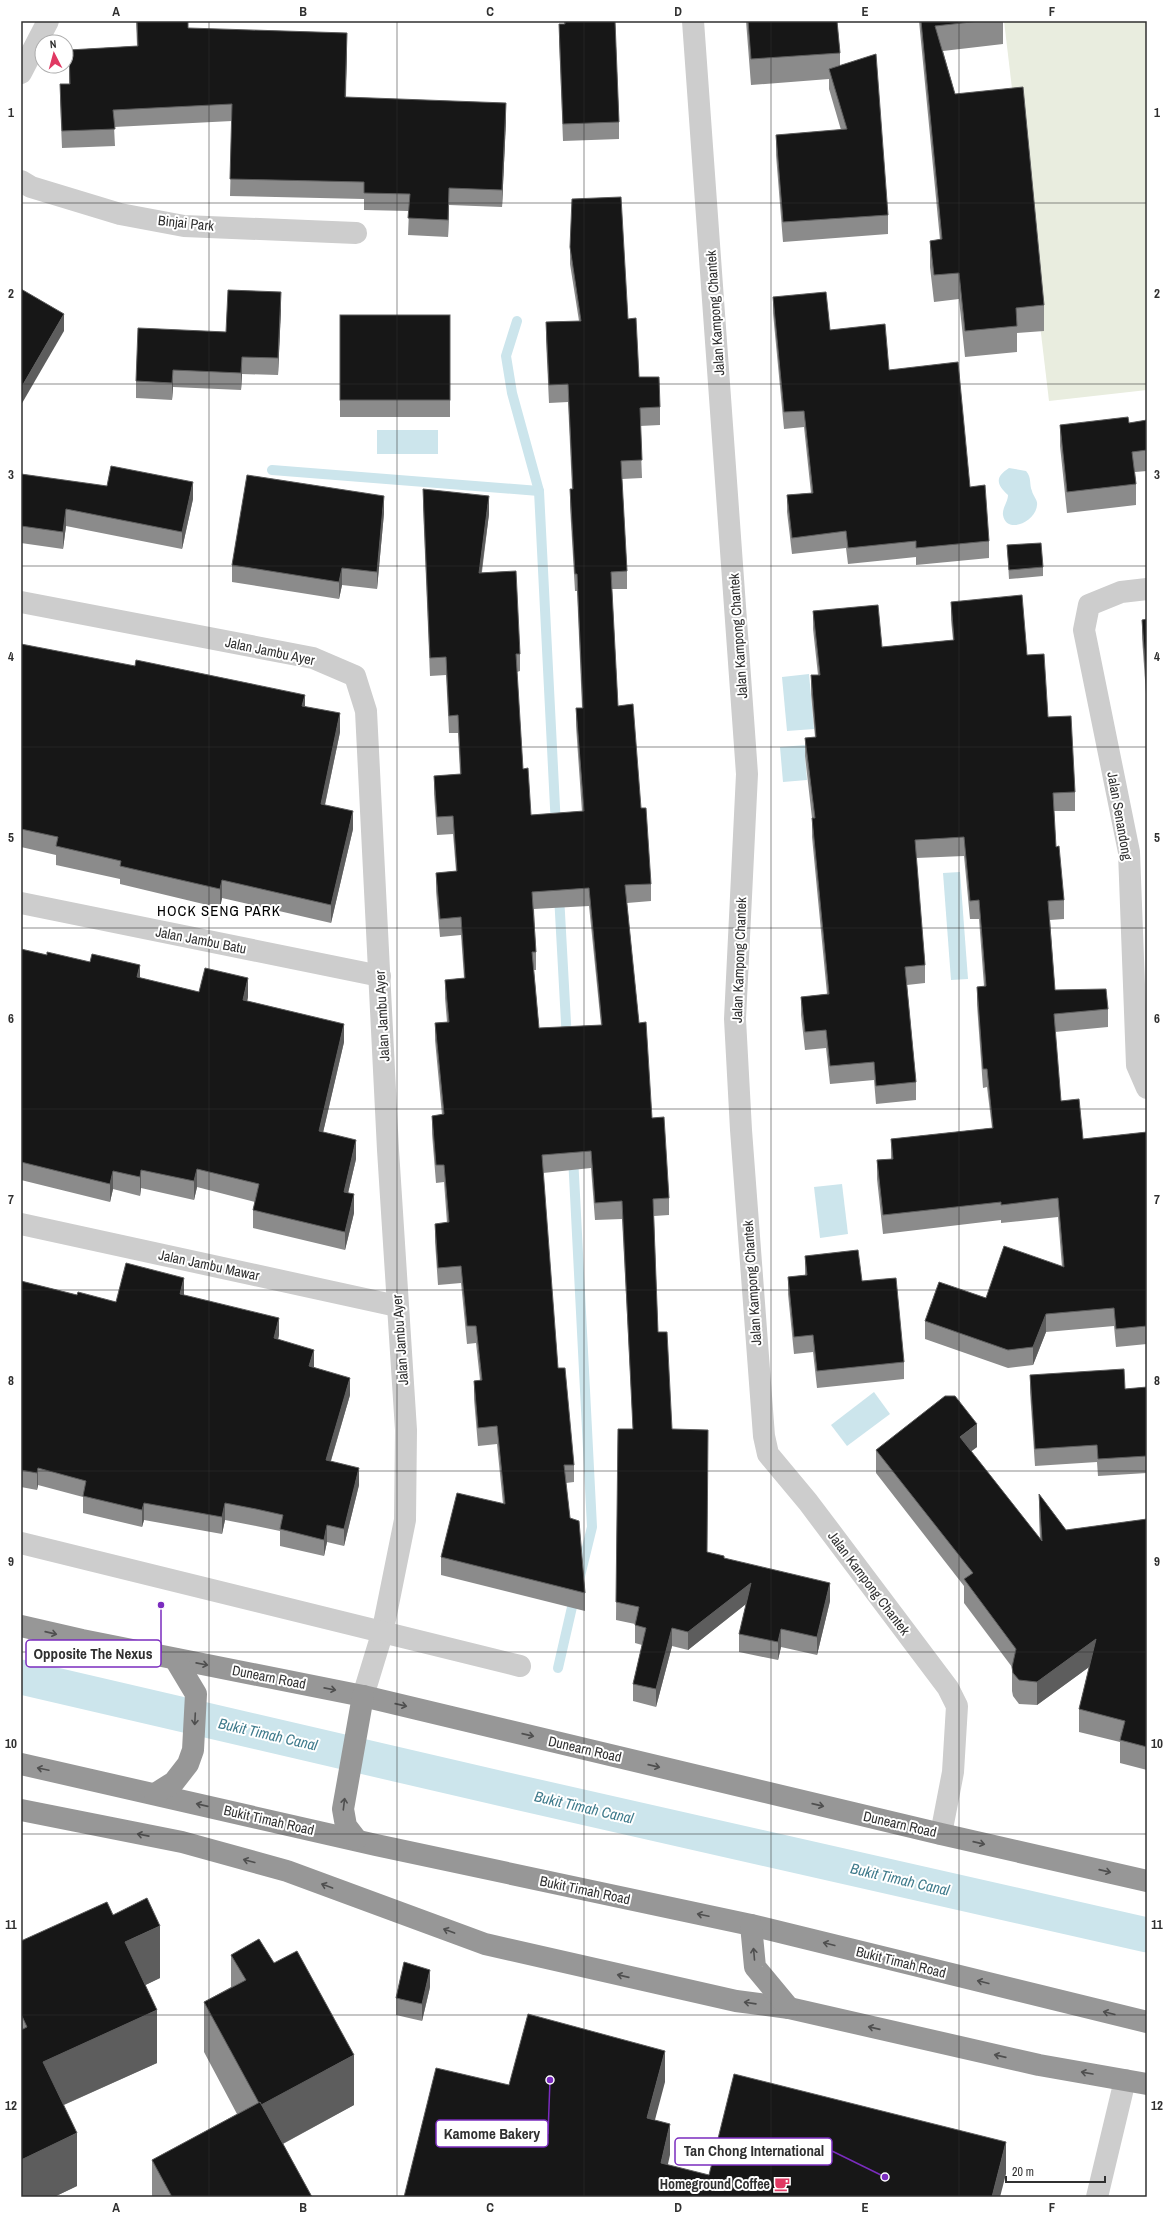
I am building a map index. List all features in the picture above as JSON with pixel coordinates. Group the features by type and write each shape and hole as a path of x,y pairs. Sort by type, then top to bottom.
{"highway":[{"name":"Dunearn Road","path":"21,1626 363,1696 941,1834 1147,1881"},
{"path":"155,1794 174,1782 188,1764 193,1750 196,1694 175,1658"},
{"path":"356,1839 346,1826 343,1809 363,1696"},
{"name":"Bukit Timah Road","path":"21,1764 356,1839 384,1847 751,1925 1147,2022"},
{"path":"21,1810 182,1842 287,1871 485,1944 736,2001 789,2008 1038,2065 1147,2084"},
{"path":"751,1925 755,1967 789,2008"}],"street":[{"path":"21,73 48,21"},
{"name":"Jalan Kampong Chantek","path":"693,21 747,774 735,1019 741,1130 764,1436 768,1454 808,1502 943,1682 957,1706 953,1772 941,1834"},
{"name":"Binjai Park","path":"21,181 31,187 120,214 184,226 356,233"},
{"name":"Jalan Senandong","path":"1147,589 1121,592 1090,605 1084,630 1129,852 1137,1066 1147,1088"},
{"name":"Jalan Jambu Ayer","path":"21,602 313,658 355,676 366,711 397,1306 406,1430 405,1520 382,1634 363,1696"},
{"name":"Jalan Jambu Batu","path":"21,903 380,976"},
{"name":"Jalan Jambu Mawar","path":"21,1224 397,1306"},
{"path":"21,1543 382,1634 520,1666"},
{"path":"1097,2197 1125,2080"}],"shaded area":[{"path":"1004,21 1147,21 1147,390 1049,401"}],"water":[{"path":"377,430 438,430 438,454 377,454"},
{"path":"1009,468 1026,471 1029,476 1031,488 1037,503 1032,517 1021,524 1015,525 1009,524 1005,521 1003,510 1008,495 999,484 1001,474"},
{"path":"809,674 814,729 787,731 782,677"},
{"path":"846,742 805,756 807,780 783,782 780,747"},
{"path":"960,872 968,979 951,980 943,873"},
{"path":"842,1184 848,1234 820,1238 814,1187"},
{"path":"874,1392 890,1414 847,1446 831,1425"}],"building":[{"path":"137,21 188,21 188,28 347,33 345,97 506,103 502,190 449,188 448,220 408,218 410,194 364,193 364,182 230,179 232,104 113,110 115,129 62,131 60,84 70,84 70,74 74,74 74,50 138,46"},
{"path":"565,21 615,21 619,122 563,124 559,24 565,24"},
{"path":"748,21 837,21 840,53 751,59"},
{"path":"921,21 980,21 935,26 955,94 1023,87 1044,305 1016,308 1017,326 965,331 959,273 934,275 930,241 942,239"},
{"path":"876,54 888,215 783,222 776,135 847,129 829,69"},
{"path":"621,197 628,319 636,318 639,377 659,377 660,407 640,408 642,460 621,461 627,571 611,572 618,706 633,704 641,808 646,808 651,884 625,885 639,1023 646,1022 652,1118 664,1117 669,1198 653,1199 658,1332 667,1332 672,1429 708,1430 707,1552 724,1556 724,1558 830,1583 817,1637 781,1629 778,1642 739,1634 751,1583 688,1632 672,1628 656,1689 633,1684 646,1628 635,1625 639,1607 616,1602 618,1429 633,1429 622,1201 595,1203 591,1151 542,1155 558,1368 565,1368 574,1465 564,1465 570,1518 579,1521 585,1593 441,1557 457,1493 505,1504 497,1426 478,1428 474,1381 482,1380 476,1326 467,1326 461,1266 438,1268 435,1224 449,1222 444,1165 436,1165 432,1116 444,1114 435,1023 449,1022 445,980 465,978 461,917 440,919 436,873 457,871 453,816 437,817 434,776 461,774 458,715 449,716 446,657 430,658 423,489 489,496 479,573 516,571 520,654 516,654 523,769 528,768 531,815 584,811 576,708 583,708 577,574 575,574 570,489 573,489 568,384 549,385 546,322 581,321 570,247 572,199","holes":["589,888 602,1025 539,1028 532,952 536,952 532,892"]},
{"path":"21,289 64,314 21,388"},
{"path":"228,290 281,292 278,358 242,357 241,373 173,370 172,383 136,381 138,328 226,332"},
{"path":"826,292 830,330 885,324 889,370 958,362 970,487 985,485 989,541 916,548 916,541 848,548 846,531 792,538 787,495 813,493 804,411 784,412 773,297"},
{"path":"340,315 450,315 450,400 340,400"},
{"path":"1128,417 1129,423 1147,420 1147,450 1132,452 1136,484 1067,492 1060,425"},
{"path":"111,466 193,482 182,532 66,509 63,532 21,526 21,474 107,486"},
{"path":"247,475 384,496 377,572 342,568 339,582 232,565"},
{"path":"1041,543 1043,567 1009,570 1007,545"},
{"path":"1022,595 1027,655 1044,654 1048,717 1071,716 1075,792 1053,793 1056,847 1059,846 1064,900 1048,901 1055,990 1106,989 1108,1009 1054,1014 1061,1101 1079,1099 1083,1139 1147,1132 1147,1326 1116,1329 1114,1308 1046,1314 1033,1347 1008,1350 925,1321 939,1282 986,1298 1004,1246 1064,1267 1058,1198 1001,1205 1001,1202 883,1215 877,1160 893,1159 891,1139 993,1128 987,1069 983,1069 977,987 986,986 979,900 970,901 964,837 915,840 925,965 905,967 916,1082 876,1086 874,1062 830,1066 826,1030 805,1032 801,997 829,994 812,818 815,818 805,738 816,737 811,675 820,675 813,611 878,605 882,647 954,640 951,602"},
{"path":"1147,619 1147,689 1142,620"},
{"path":"21,644 135,666 136,660 305,695 302,706 340,713 321,804 353,811 331,905 222,880 220,889 120,866 121,861 56,846 58,837 21,829"},
{"path":"21,949 47,955 47,952 90,962 92,954 140,965 137,977 199,992 205,968 248,978 243,1000 344,1024 319,1131 356,1140 344,1192 354,1194 345,1232 253,1210 259,1184 197,1169 194,1181 141,1170 140,1177 113,1171 110,1184 21,1162"},
{"path":"858,1250 862,1281 896,1278 904,1362 817,1371 813,1335 794,1337 788,1277 807,1275 805,1256"},
{"path":"126,1263 184,1278 180,1294 279,1318 274,1338 314,1350 309,1366 350,1378 326,1460 359,1468 344,1529 327,1525 324,1540 280,1529 283,1515 225,1503 222,1517 144,1503 142,1510 83,1496 86,1481 38,1468 37,1473 21,1470 21,1281 77,1295 78,1292 116,1302"},
{"path":"1124,1369 1125,1389 1147,1387 1147,1456 1098,1459 1097,1445 1035,1449 1030,1375"},
{"path":"945,1396 955,1396 977,1424 960,1437 1042,1541 1039,1494 1066,1530 1147,1519 1147,1747 1120,1740 1125,1721 1079,1709 1096,1639 1037,1682 1019,1680 1013,1673 1012,1667 1016,1649 964,1579 973,1573 876,1450"},
{"path":"147,1898 160,1926 125,1942 157,2010 43,2062 77,2133 21,2160 21,2030 27,2027 21,2014 21,1941 107,1902 113,1915"},
{"path":"259,1939 274,1963 297,1951 354,2055 261,2105 204,2002 246,1980 231,1955"},
{"path":"404,1962 430,1970 422,2004 396,1998"},
{"path":"528,2014 665,2051 647,2118 670,2124 661,2163 709,2175 734,2074 1006,2142 992,2197 404,2197 436,2068 509,2085"},
{"path":"260,2102 312,2197 172,2197 152,2160"}],"waterway":[{"path":"517,321 506,356 512,393 539,491 556,827"},
{"path":"272,470 539,491"},
{"path":"559,895 567,1041"},
{"path":"573,1156 592,1527 580,1576"},
{"path":"558,1668 575,1594"},
{"name":"Bukit Timah Canal","path":"21,1677 516,1792 1147,1935"}],"place":[{"name":"Opposite The Nexus","path":"161,1605"},
{"name":"Kamome Bakery","path":"550,2080"},
{"name":"Tan Chong International","path":"885,2177"},
{"name":"Homeground Coffee","path":"782,2184"}],"district":[{"name":"HOCK SENG PARK","path":"219,910"}]}
